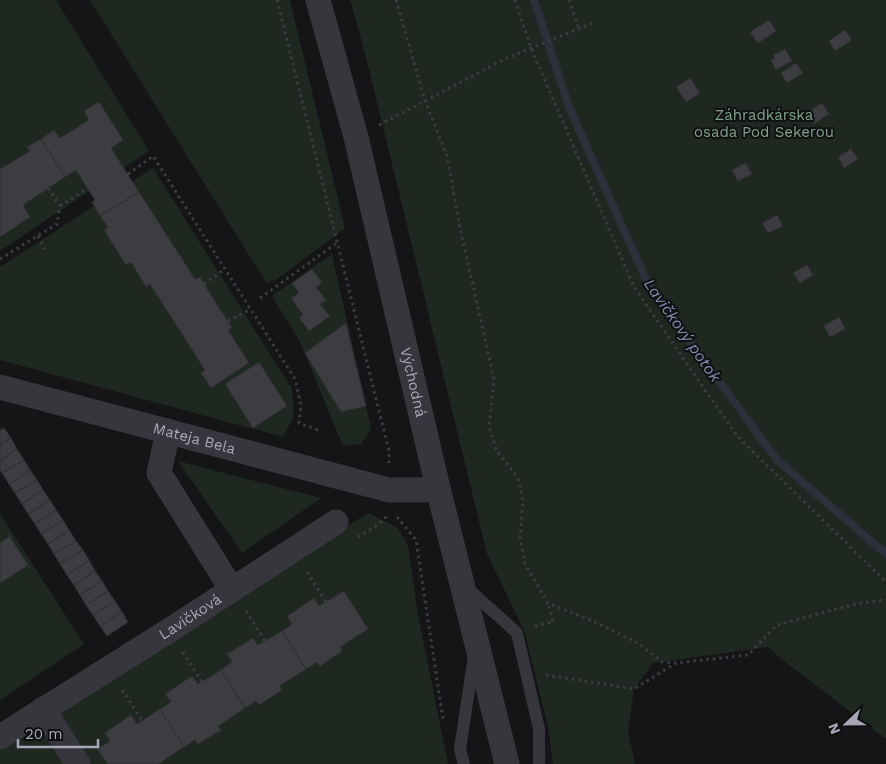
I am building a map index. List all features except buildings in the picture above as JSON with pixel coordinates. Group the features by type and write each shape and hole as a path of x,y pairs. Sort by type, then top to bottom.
{"street":[{"name":"Východná","path":"318,0 356,137 461,583 508,764"},
{"name":"Mateja Bela","path":"0,387 389,490"},
{"path":"168,431 159,473 232,590"},
{"path":"389,490 438,488"},
{"name":"Lavičková","path":"0,737 336,522"},
{"path":"43,709 78,764"}],"lane":[{"path":"461,583 517,633 539,729 539,764"},
{"path":"464,764 460,749 476,636"}],"path":[{"path":"277,0 389,451 389,514 398,518 416,540 443,720"},
{"path":"396,0 425,101 448,156 460,228 494,379 489,427 497,451 518,478 523,500 520,539 525,564 548,604 597,623 638,643 662,662 676,663 748,654 777,625 855,604 886,600"},
{"path":"515,0 530,48 634,288 737,436 886,582"},
{"path":"569,0 579,29"},
{"path":"356,137 509,57 593,23"},
{"path":"128,174 153,156 295,379 301,405 298,423 318,430"},
{"path":"0,259 57,224 60,206 48,188"},
{"path":"60,206 88,188"},
{"path":"38,236 44,249"},
{"path":"260,298 337,244"},
{"path":"204,284 226,269"},
{"path":"228,321 250,309"},
{"path":"293,550 326,602"},
{"path":"232,590 265,641"},
{"path":"170,630 202,682"},
{"path":"526,672 634,689 676,663"},
{"path":"108,669 142,720"}],"green space":[{"path":"0,0 56,0 149,151 0,251"},
{"path":"90,0 290,0 345,228 273,282 272,280 267,284"},
{"name":"Záhradkárska osada Pod Sekerou","path":"350,0 886,0 886,739 768,647 653,663 634,689 628,731 635,764 553,764 548,727 524,630 487,554 365,53"},
{"path":"153,168 292,389 294,416 283,437 0,360 0,267"},
{"path":"332,254 371,429 361,444 343,446 300,342 272,296"},
{"path":"178,461 321,498 242,553"},
{"path":"368,513 398,528 408,546 418,615 448,764 0,764 0,750"},
{"path":"0,514 84,644 0,700"}],"waterway":[{"name":"Lavičkový potok","path":"534,0 569,107 648,284 777,460 886,554"}]}
